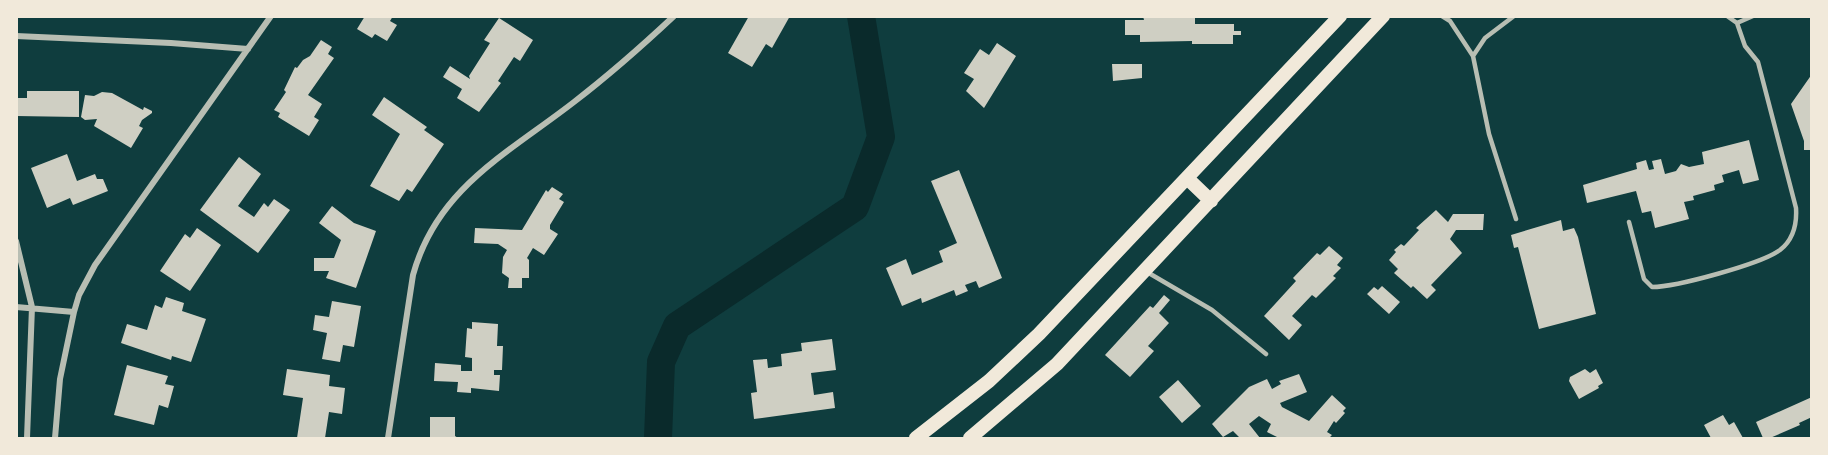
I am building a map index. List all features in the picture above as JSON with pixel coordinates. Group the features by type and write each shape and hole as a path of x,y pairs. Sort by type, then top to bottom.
{"main road":[{"path":"916,438 989,381 1039,334 1340,16"},
{"path":"970,438 1031,389 1145,271 1383,16"},
{"path":"1187,178 1211,201"}],"street":[{"path":"55,438 60,379 79,295 95,265 272,16"},
{"path":"388,438 413,275 418,258 437,218 455,196 488,166 606,76 674,16"},
{"path":"16,36 248,49"},
{"path":"16,241 32,307 32,377 27,438"},
{"path":"16,307 74,312"}],"lane":[{"path":"1442,16 1450,21 1473,56 1489,134 1515,219"},
{"path":"1473,56 1485,39 1515,16"},
{"path":"1629,222 1644,279 1652,287 1668,287 1758,260 1780,250 1795,229 1796,208 1758,62 1745,46 1737,23 1727,16"},
{"path":"1737,23 1754,16"},
{"path":"1145,271 1212,310 1266,354"}],"building":[{"path":"365,16 393,16 390,21 397,25 387,41 375,34 372,38 357,29"},
{"path":"749,16 790,16 772,48 766,44 752,67 728,53"},
{"path":"1143,16 1195,16 1195,24 1234,24 1234,31 1241,31 1241,35 1233,35 1233,44 1192,44 1192,41 1140,42 1140,35 1125,35 1125,20 1144,20"},
{"path":"499,18 533,40 520,61 514,57 498,81 501,83 479,112 457,98 462,89 443,77 450,66 470,79 469,76 490,43 484,40"},
{"path":"321,40 332,47 328,54 334,58 308,95 322,104 314,117 319,120 309,136 278,117 280,113 274,110 286,92 284,90 295,67 297,68 303,60 310,56"},
{"path":"997,43 1016,56 984,108 966,91 974,79 964,73 980,49 989,55"},
{"path":"1112,64 1142,64 1142,78 1113,81"},
{"path":"1812,74 1812,150 1804,150 1804,141 1791,104"},
{"path":"27,91 79,91 79,117 16,116 16,98 27,98"},
{"path":"102,92 112,93 143,110 144,107 152,111 142,120 139,126 143,128 131,148 94,126 97,119 85,120 81,117 85,95 94,96"},
{"path":"384,97 427,127 424,130 444,144 412,192 407,189 399,201 370,186 400,134 372,115"},
{"path":"1749,140 1759,180 1743,184 1739,170 1722,175 1724,182 1714,185 1715,190 1693,196 1694,200 1684,202 1689,219 1655,228 1651,211 1642,213 1636,191 1587,203 1583,185 1637,169 1636,163 1646,160 1649,170 1654,169 1652,161 1661,159 1665,174 1676,171 1681,164 1689,167 1704,164 1702,152"},
{"path":"67,154 77,181 95,174 97,179 103,179 108,191 73,205 70,198 47,208 31,168"},
{"path":"239,157 261,174 238,206 254,217 264,203 268,207 274,199 290,210 258,253 200,210"},
{"path":"959,170 1002,278 979,288 976,281 965,285 968,291 956,296 954,290 922,303 921,298 902,306 886,268 906,259 912,275 943,262 939,251 957,243 931,181"},
{"path":"552,187 563,194 559,199 564,202 550,225 550,229 558,234 544,255 533,248 527,258 529,278 522,278 522,288 508,288 509,278 502,273 503,257 507,250 498,244 474,243 475,228 522,230 546,190 548,192"},
{"path":"332,206 354,223 376,231 356,288 326,278 329,271 314,271 314,258 334,258 341,240 319,223"},
{"path":"1436,210 1448,222 1453,214 1484,214 1483,230 1456,230 1450,239 1462,253 1431,285 1436,290 1427,299 1394,273 1398,269 1389,260 1396,252 1394,250 1401,244 1404,246 1419,230 1416,228"},
{"path":"1561,220 1563,231 1574,228 1578,237 1596,314 1539,329 1518,247 1514,248 1511,235"},
{"path":"197,228 221,245 190,291 160,271 185,234 190,238"},
{"path":"1329,246 1343,258 1337,265 1341,268 1333,276 1336,278 1316,298 1312,295 1292,316 1302,325 1289,340 1264,316 1296,281 1293,278 1317,253 1320,255"},
{"path":"1382,286 1400,302 1389,314 1367,294 1374,287 1378,290"},
{"path":"1164,295 1170,300 1159,313 1169,323 1148,346 1154,351 1130,377 1105,355 1150,306 1153,308"},
{"path":"166,297 184,303 182,311 206,319 191,362 172,356 171,360 121,343 127,324 147,330 155,305 162,308"},
{"path":"332,301 361,306 354,347 343,345 340,362 322,359 327,333 313,330 315,315 329,317"},
{"path":"472,322 498,324 497,346 503,346 502,370 494,370 494,375 500,375 499,391 471,388 471,393 457,392 458,382 434,381 435,363 461,365 461,371 472,371 472,358 465,357 467,328 472,329"},
{"path":"832,339 836,370 811,373 814,395 833,392 835,408 754,419 751,393 757,392 753,360 767,359 768,368 782,366 781,354 802,351 801,343"},
{"path":"127,365 168,376 165,384 174,386 168,408 159,405 154,425 114,415"},
{"path":"287,369 330,375 329,386 345,388 342,414 329,412 325,438 297,438 303,398 283,395"},
{"path":"1585,369 1590,373 1596,369 1603,383 1598,386 1599,388 1579,399 1569,381 1570,377"},
{"path":"1299,374 1307,392 1280,403 1282,407 1309,421 1332,395 1346,408 1343,411 1345,413 1336,423 1334,421 1327,432 1332,435 1329,438 1279,438 1267,432 1271,424 1259,416 1249,424 1260,438 1240,438 1233,431 1223,437 1212,424 1249,387 1267,379 1272,389 1281,384 1279,381"},
{"path":"1178,380 1201,406 1182,423 1159,397"},
{"path":"1812,397 1812,417 1770,438 1763,438 1756,422"},
{"path":"1723,415 1729,425 1734,422 1743,438 1711,438 1704,425"},
{"path":"430,417 455,417 455,436 458,438 430,438"}],"waterway":[{"path":"658,438 661,362 677,326 855,207 881,137 861,16"}]}
